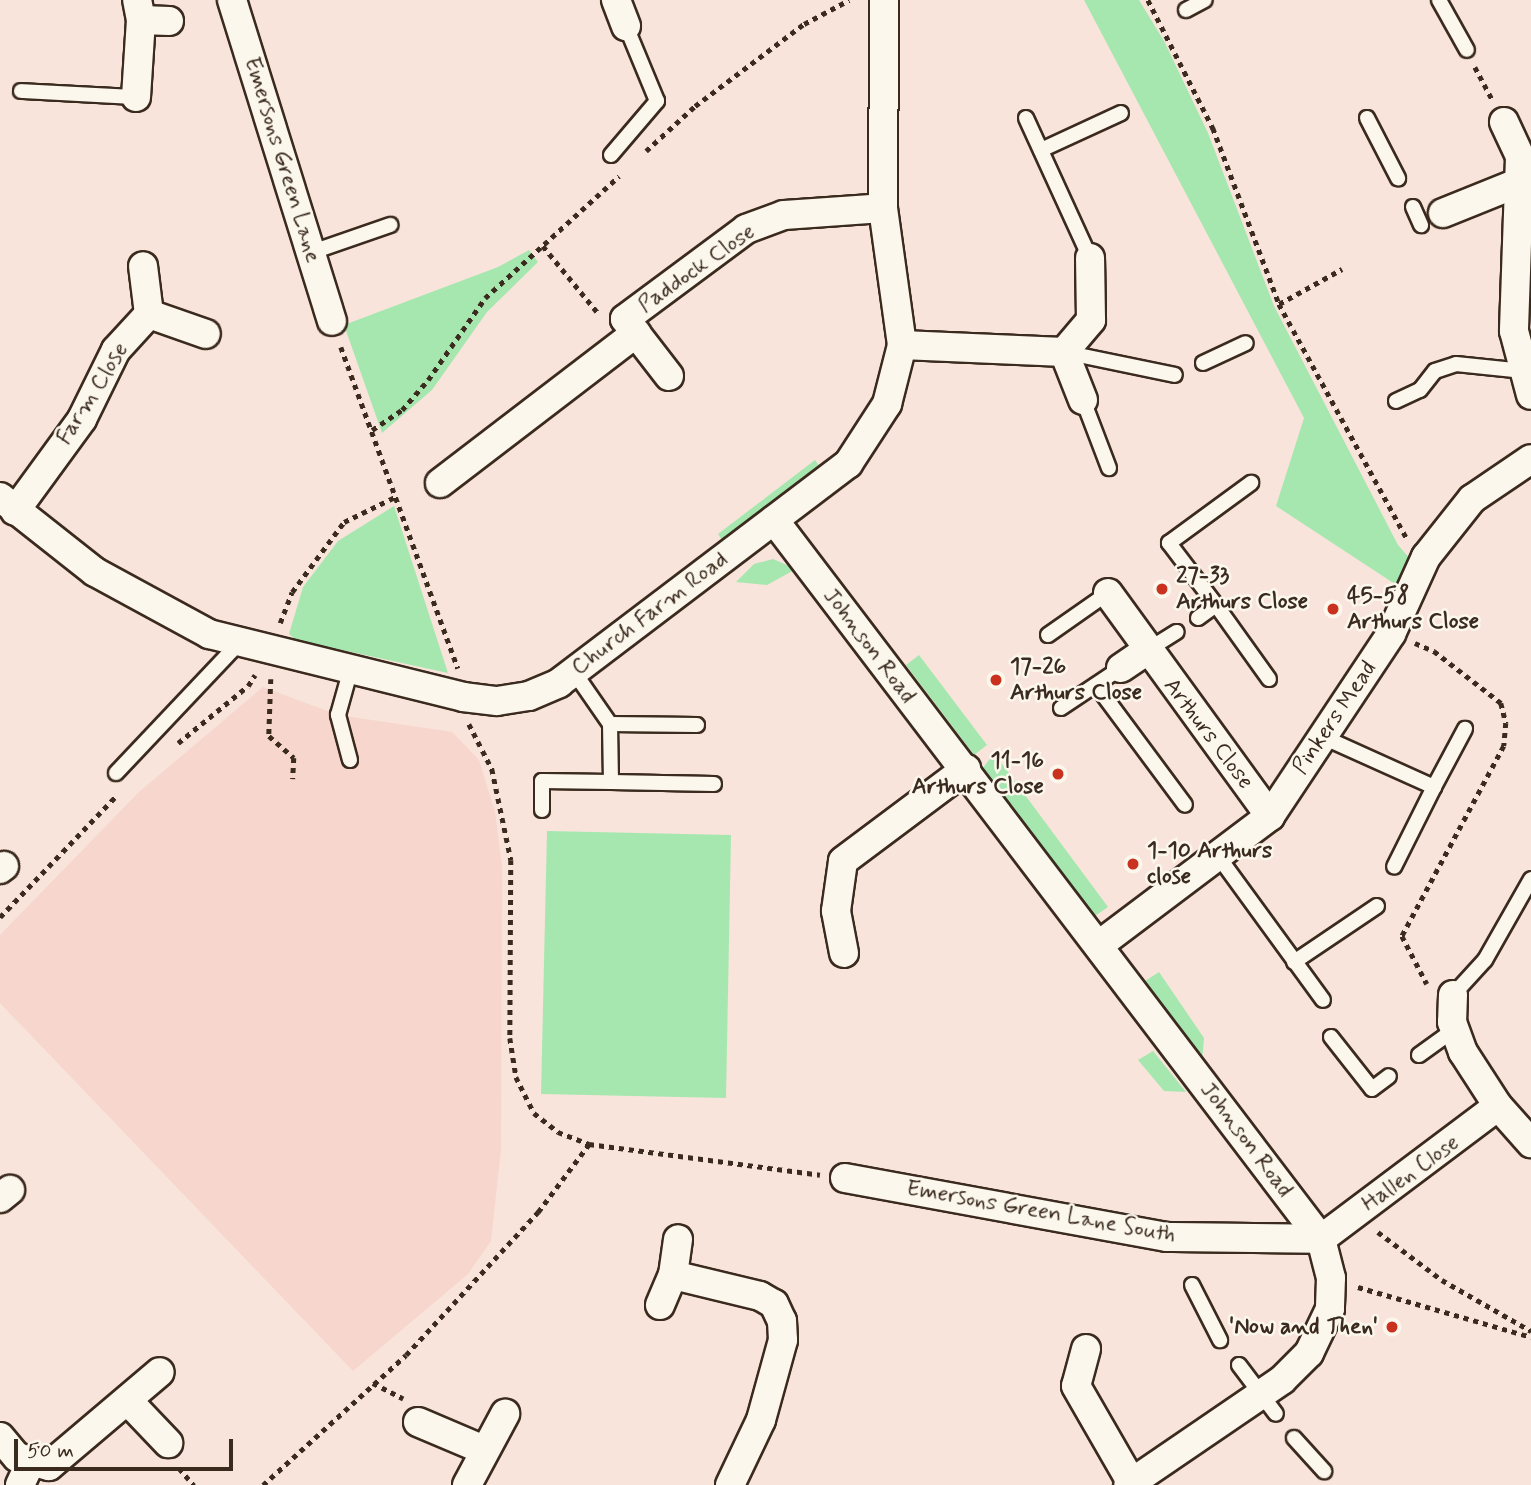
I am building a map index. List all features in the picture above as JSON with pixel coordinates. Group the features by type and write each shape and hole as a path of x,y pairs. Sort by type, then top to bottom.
{"street":[{"name":"Emersons Green Lane","path":"232,0 332,321"},
{"path":"616,0 626,26"},
{"name":"Church Farm Road","path":"8,504 95,572 209,634 269,652 350,673 463,697 497,701 529,696 574,671 848,464 887,404 902,345 883,208 884,0"},
{"path":"135,97 139,10 169,21"},
{"path":"1504,122 1524,163 1524,290 1514,331 1527,383"},
{"path":"1432,219 1524,163"},
{"name":"Paddock Close","path":"669,376 629,339 625,319 746,229 784,215 883,208"},
{"path":"1064,352 1091,320 1090,258"},
{"path":"143,266 149,314 206,334"},
{"name":"Farm Close","path":"8,504 82,419 116,350 149,314"},
{"path":"440,483 629,339"},
{"path":"902,345 1064,352"},
{"path":"1064,352 1083,400"},
{"name":"Pinkers Mead","path":"1100,945 1270,816 1391,634 1426,557 1472,499 1531,459"},
{"name":"Johnson Road","path":"774,520 1100,945 1321,1239 1331,1278 1325,1328 1309,1353 1268,1404 1131,1484 1076,1386 1086,1349"},
{"name":"Arthurs Close","path":"1108,593 1146,652 1270,816"},
{"path":"1121,668 1146,652"},
{"path":"844,953 836,911 843,861 966,769"},
{"path":"1453,1015 1463,1052 1498,1106 1531,1143"},
{"name":"Hallen Close","path":"1321,1239 1498,1106"},
{"name":"Emersons Green Lane South","path":"845,1178 1167,1237 1321,1239"},
{"path":"660,1305 673,1275 678,1239"},
{"path":"673,1275 760,1296 774,1304 782,1321 783,1340 761,1420 730,1485"},
{"path":"0,1437 26,1473 50,1466 129,1402 160,1372"},
{"path":"129,1402 168,1443"},
{"path":"467,1485 505,1414"},
{"path":"418,1422 484,1450"}],"lane":[{"path":"1185,10 1205,0"},
{"path":"1439,0 1467,50"},
{"path":"611,155 657,101 626,26"},
{"path":"21,90 135,97"},
{"path":"1041,150 1121,113"},
{"path":"1026,118 1090,258"},
{"path":"1367,118 1398,178"},
{"path":"1413,207 1432,219"},
{"path":"312,252 390,225"},
{"path":"1203,363 1246,343"},
{"path":"1064,352 1175,375"},
{"path":"1396,401 1419,390 1435,371 1456,364 1527,383"},
{"path":"1083,400 1109,468"},
{"path":"1251,483 1169,542 1269,679"},
{"path":"1048,635 1108,593"},
{"path":"1198,618 1216,605"},
{"path":"1146,652 1176,632"},
{"path":"116,773 239,643"},
{"path":"1061,708 1121,668"},
{"path":"574,671 610,724 611,782"},
{"path":"350,673 338,715 350,760"},
{"path":"1096,685 1185,805"},
{"path":"610,724 697,725"},
{"path":"1395,867 1465,729"},
{"path":"1323,737 1434,787"},
{"path":"542,810 542,781 714,784"},
{"path":"1217,856 1323,1000"},
{"path":"1419,1055 1453,1015 1531,879"},
{"path":"1294,962 1377,906"},
{"path":"1331,1037 1372,1089 1389,1076"},
{"path":"1192,1285 1220,1340"},
{"path":"1239,1365 1268,1404"},
{"path":"1294,1438 1324,1471"}],"path":[{"path":"644,153 695,106 804,24 849,0"},
{"path":"1148,0 1213,128 1279,304 1401,534 1426,557"},
{"path":"1467,50 1504,122"},
{"path":"372,430 401,410 485,298 624,172"},
{"path":"543,246 629,339"},
{"path":"1279,304 1342,269"},
{"path":"332,321 458,669 471,734 492,769 511,860 510,1038 516,1077 534,1113 558,1132 589,1144 845,1178"},
{"path":"1391,634 1434,651 1501,703 1506,723 1504,746 1402,936 1412,962 1453,1015"},
{"path":"269,652 269,736 294,758 293,779"},
{"path":"0,906 5,911"},
{"path":"263,1485 406,1355 538,1212 589,1144"},
{"path":"1355,1214 1442,1280 1531,1331"},
{"path":"1331,1278 1531,1337"}],"shaded area":[{"path":"263,687 338,715 452,732 479,760 495,812 502,867 501,1149 491,1241 468,1274 353,1371 0,1003 0,935 139,792"}],"green space":[{"path":"1084,0 1139,0 1164,41 1208,133 1274,306 1398,545 1411,560 1398,586 1276,506 1304,418"},
{"path":"529,250 538,262 487,312 432,390 382,433 344,325 498,267"},
{"path":"815,460 824,472 726,546 718,534"},
{"path":"394,506 448,673 296,640 289,634 303,587 338,541"},
{"path":"773,559 796,569 767,585 736,582 754,564"},
{"path":"919,655 987,745 974,755 906,665"},
{"path":"994,753 1108,907 1092,918 983,768"},
{"path":"547,831 731,835 726,1098 541,1094"},
{"path":"1159,972 1204,1038 1202,1061 1142,983"},
{"path":"1153,1051 1186,1092 1164,1091 1138,1060"}],"place":[{"name":"27-33 Arthurs Close","path":"1162,589"},
{"name":"45-58 Arthurs Close","path":"1333,609"},
{"name":"17-26 Arthurs Close","path":"996,680"},
{"name":"11-16 Arthurs Close","path":"1058,774"},
{"name":"1-10 Arthurs close","path":"1133,864"},
{"name":"'Now and Then'","path":"1392,1327"}]}
